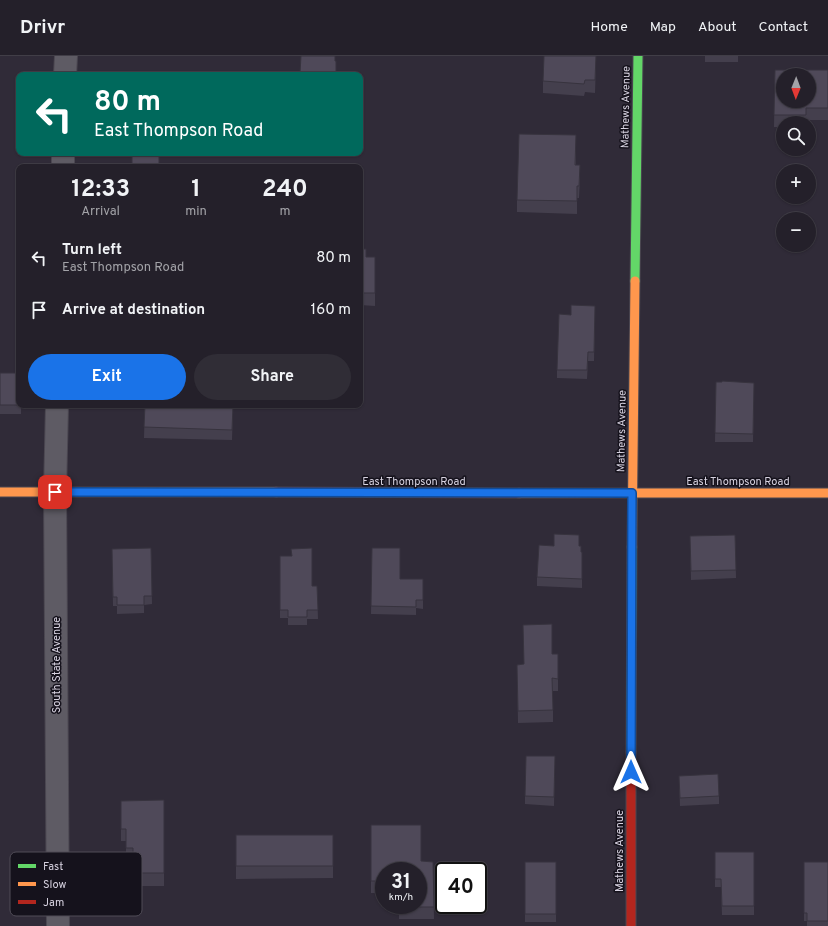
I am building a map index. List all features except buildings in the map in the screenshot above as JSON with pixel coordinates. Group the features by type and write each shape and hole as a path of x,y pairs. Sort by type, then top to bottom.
{"street":[{"path":"65,72 66,56"},
{"name":"Mathews Avenue","path":"631,926 632,493 638,56"},
{"name":"South State Avenue","path":"57,408 55,492 57,852"},
{"name":"East Thompson Road","path":"0,492 828,493"},
{"name":"South State Avenue","path":"58,916 58,926"}],"traffic: fast":[{"path":"635,281 638,56"},
{"path":"631,752 632,547"}],"traffic: slow":[{"path":"632,547 635,281"},
{"path":"0,492 276,492"},
{"path":"519,493 828,493"}],"traffic: jam":[{"path":"276,492 519,493"},
{"path":"631,752 631,926"}],"route":[{"path":"55,492 632,493 631,772"}]}
